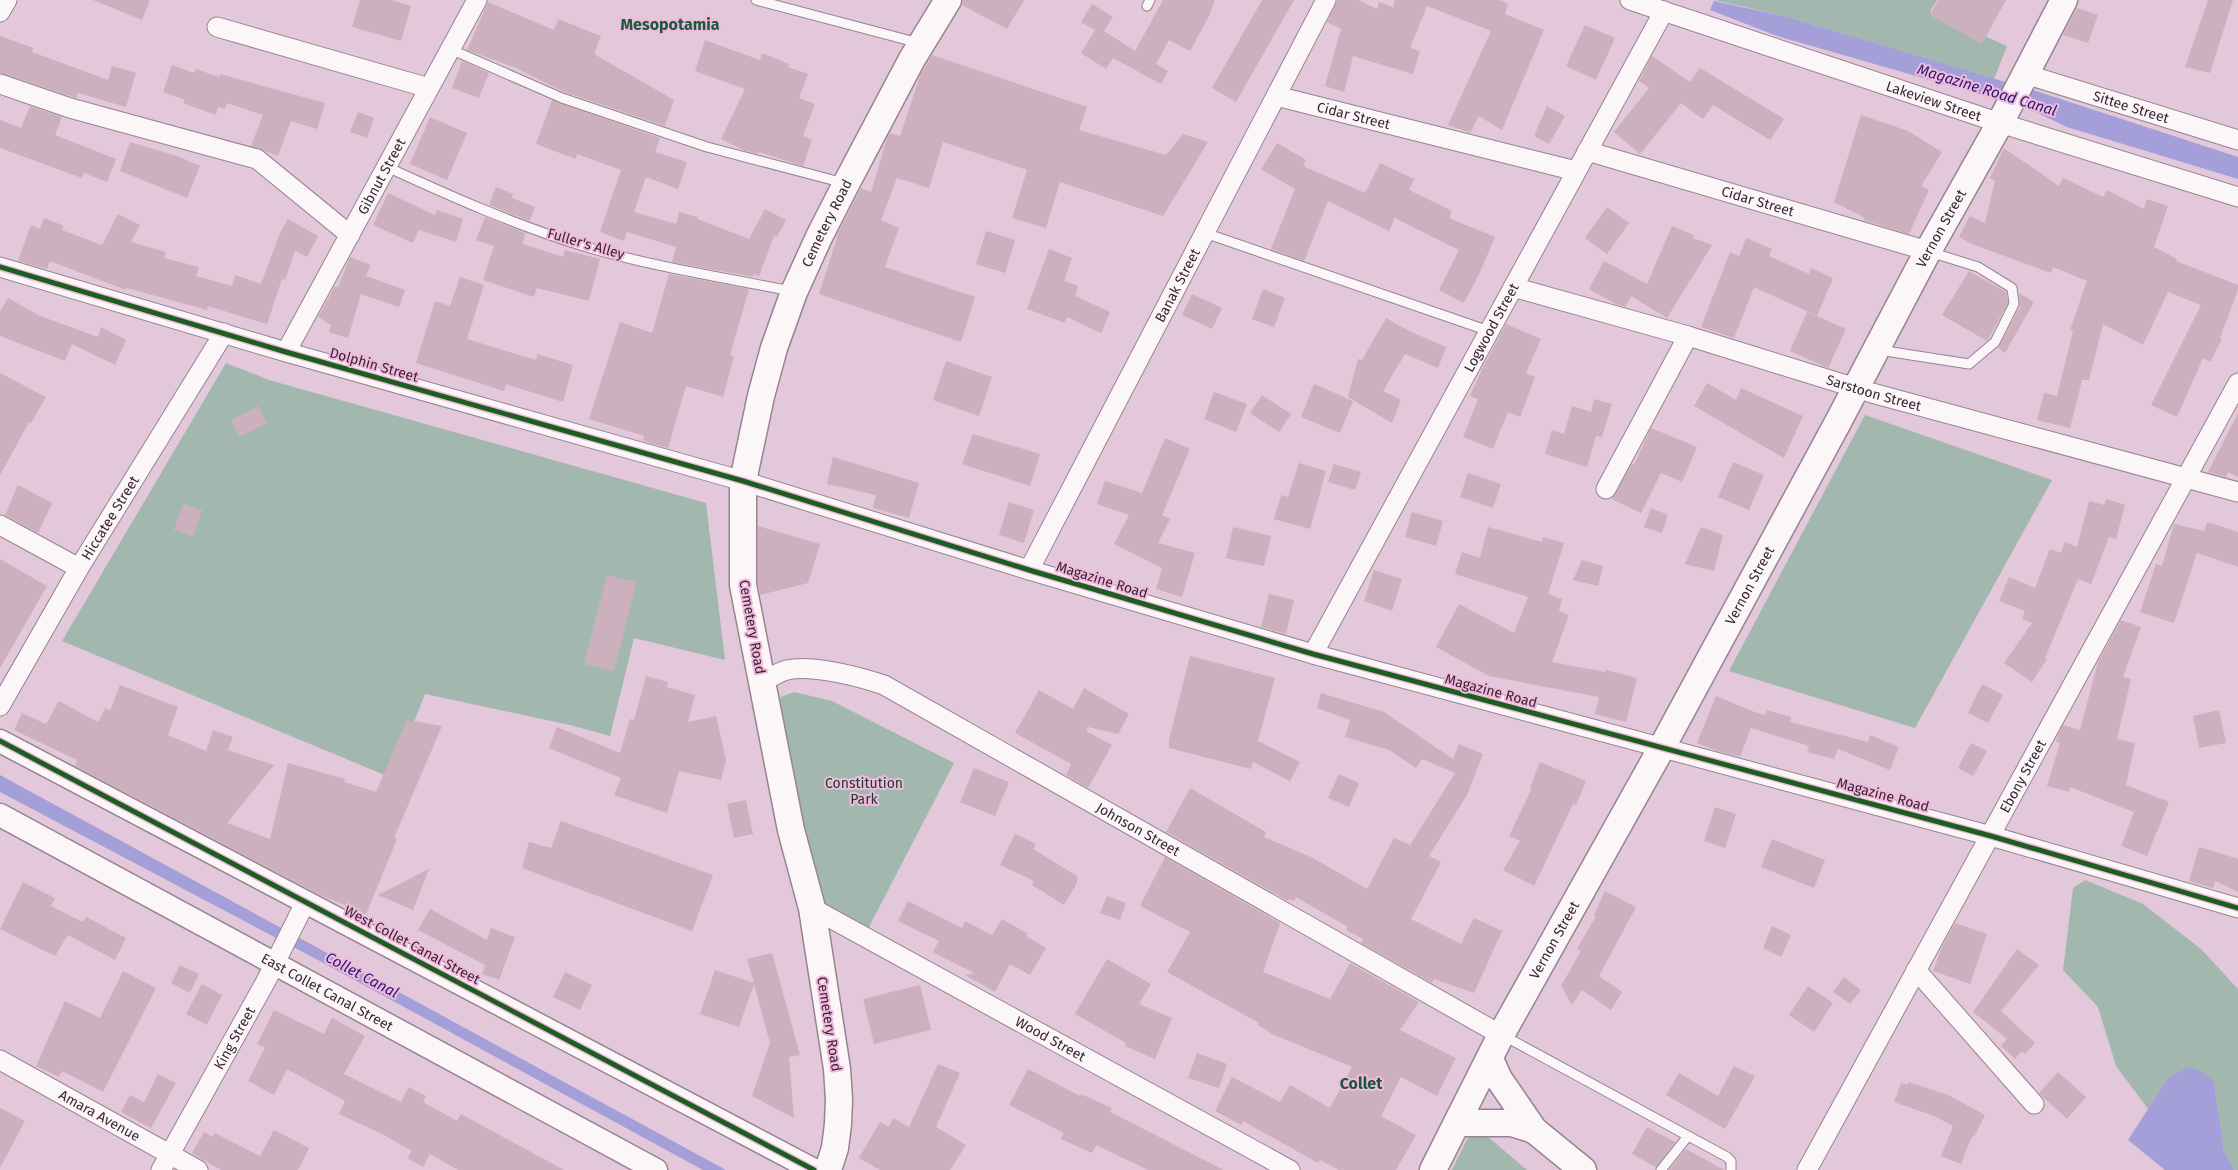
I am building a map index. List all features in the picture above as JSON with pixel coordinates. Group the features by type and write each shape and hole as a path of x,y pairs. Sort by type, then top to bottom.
{"main road":[{"name":"Cemetery Road","path":"828,1170 835,1148 840,1099 837,1069 812,908 791,830 743,585 743,480 761,396 774,348 794,292 846,184 921,44 948,0"},
{"name":"Vernon Street","path":"1432,1170 1501,1035 1661,749 1857,388 1928,251 2004,115 2064,0"},
{"path":"1490,1059 1499,1079 1534,1130 1584,1170"},
{"path":"1457,1123 1512,1123 1534,1130"}],"street":[{"path":"0,12 6,0"},
{"name":"Gibnut Street","path":"286,352 477,0"},
{"name":"Banak Street","path":"1030,570 1326,0"},
{"name":"Lakeview Street","path":"1630,0 1666,5 2004,115 2238,197"},
{"name":"Logwood Street","path":"1313,654 1666,5"},
{"path":"217,27 429,88"},
{"name":"Sittee Street","path":"2023,78 2238,140"},
{"path":"0,84 70,108 257,159 350,234"},
{"name":"Cidar Street","path":"1276,96 1576,171"},
{"name":"Cidar Street","path":"1587,151 1928,251"},
{"name":"Dolphin Street","path":"0,267 286,352 743,480"},
{"name":"Sarstoon Street","path":"1513,287 1688,336 1857,388 2238,492"},
{"name":"Hiccatee Street","path":"0,706 79,568 224,334"},
{"path":"1606,489 1688,336"},
{"name":"Ebony Street","path":"1806,1170 2238,383"},
{"name":"Magazine Road","path":"743,480 1030,570 1313,654 1661,749 1991,836 2238,908"},
{"path":"0,525 79,568"},
{"name":"Johnson Street","path":"762,682 787,670 823,671 858,677 884,685 1501,1035"},
{"name":"West Collet Canal Street","path":"0,740 301,913 814,1170"},
{"name":"East Collet Canal Street","path":"0,815 279,957 656,1170"},
{"name":"Wood Street","path":"812,908 1290,1170"},
{"name":"King Street","path":"165,1162 279,957 301,913"},
{"path":"1916,970 2034,1104"},
{"name":"Amara Avenue","path":"0,1060 165,1162 198,1170"}],"lane":[{"path":"756,0 921,44"},
{"path":"450,49 562,98 707,147 846,184"},
{"name":"Fuller's Alley","path":"387,167 488,213 581,245 661,265 794,292"},
{"path":"1205,233 1489,331"},
{"path":"1876,350 1969,364 1995,342 2014,304 2012,288 1978,267 1928,251"},
{"path":"1501,1035 1727,1157 1731,1162 1731,1170"},
{"path":"1661,1170 1688,1136"}],"green space":[{"path":"1714,0 1937,0 1930,12 2007,46 1994,79 1784,16"},
{"path":"226,363 269,380 706,503 725,660 634,638 610,736 570,725 425,694 392,778 62,641"},
{"path":"1865,415 2052,480 1915,728 1729,671"},
{"name":"Constitution Park","path":"794,692 832,701 954,763 868,929 825,907 774,710 781,697"},
{"path":"2085,880 2143,904 2201,949 2238,989 2238,1170 2234,1170 2224,1151 2214,1081 2168,1078 2148,1109 2116,1066 2098,1007 2063,970 2073,888"},
{"path":"1474,1125 1527,1170 1452,1170"}],"water":[{"name":"Magazine Road Canal","path":"1714,1 1784,16 2036,91 2238,157 2238,179 2067,127 2027,108 1777,36 1710,10"},
{"name":"Collet Canal","path":"0,775 726,1170 703,1170 318,960 0,792"},
{"path":"2189,1067 2203,1072 2214,1081 2224,1151 2234,1170 2165,1170 2128,1140 2168,1078"}],"building":[{"path":"93,0 150,0 142,20"},
{"path":"360,0 391,0 411,6 401,41 352,27"},
{"path":"963,0 1024,0 1007,29 962,5"},
{"path":"1163,0 1215,0 1209,16 1190,51 1169,40 1156,64 1168,71 1161,84 1113,58 1106,69 1081,53 1095,30 1081,22 1092,4 1113,17 1104,31 1135,51"},
{"path":"1262,0 1294,0 1236,102 1212,88"},
{"path":"1337,0 1359,0 1377,9 1379,2 1393,7 1395,0 1499,0 1508,4 1505,14 1544,30 1502,130 1479,116 1470,133 1448,125 1491,31 1427,6 1410,48 1420,51 1413,74 1353,56 1344,92 1325,86 1341,29 1327,22"},
{"path":"1938,0 2006,0 1982,44 1930,15"},
{"path":"2208,0 2233,0 2210,73 2185,67"},
{"path":"488,2 554,30 558,19 601,36 594,54 674,100 665,126 564,92 516,68 467,50"},
{"path":"2077,8 2098,15 2088,43 2063,35"},
{"path":"1585,25 1615,38 1596,80 1566,66"},
{"path":"0,36 33,48 32,52 108,80 112,66 136,73 126,107 78,93 76,98 0,73"},
{"path":"705,40 760,60 762,53 789,64 788,67 808,74 799,98 815,104 803,136 812,140 803,166 759,152 758,154 745,151 721,139 745,89 695,71"},
{"path":"932,55 1087,107 1079,130 1166,155 1183,134 1208,142 1163,216 1060,182 1046,228 1012,218 1027,170 943,142 929,188 897,178 881,220 899,228 885,267 975,297 961,342 819,294 836,237 861,188 871,192 887,138 890,133 900,136 920,76"},
{"path":"1652,56 1690,82 1700,68 1784,119 1770,140 1713,105 1703,119 1681,103 1640,154 1614,132 1649,88 1639,81"},
{"path":"462,61 489,73 479,98 452,88"},
{"path":"172,65 194,73 196,69 219,77 220,74 325,103 317,129 291,121 278,156 251,146 263,115 227,103 225,109 218,107 216,115 183,103 185,100 163,92"},
{"path":"552,100 660,138 655,152 687,162 678,189 646,177 634,212 676,224 679,212 698,217 697,219 749,239 765,209 786,220 777,237 774,236 759,276 754,274 753,277 672,262 676,247 627,232 624,241 600,232 621,170 577,154 576,159 536,144"},
{"path":"30,106 62,117 55,135 116,159 107,182 84,173 82,178 0,148 0,120 21,128"},
{"path":"1547,106 1565,116 1549,144 1534,136"},
{"path":"358,112 374,118 367,138 350,132"},
{"path":"1861,115 1908,131 1942,152 1921,186 1929,190 1909,234 1863,220 1865,218 1834,202"},
{"path":"430,117 467,133 447,180 410,164"},
{"path":"130,142 177,156 200,166 187,198 120,171"},
{"path":"1277,143 1306,160 1303,166 1365,193 1380,163 1414,179 1409,190 1452,211 1449,218 1495,237 1464,303 1439,290 1459,250 1395,218 1389,231 1328,201 1304,261 1271,249 1295,189 1261,169"},
{"path":"2004,148 2059,186 2063,178 2103,197 2107,190 2144,209 2147,199 2168,206 2154,247 2177,259 2176,261 2238,285 2238,290 2220,338 2222,339 2210,362 2203,358 2177,417 2151,405 2201,305 2168,292 2143,345 2103,324 2089,380 2082,380 2070,428 2037,420 2044,393 2057,396 2073,331 2070,330 2087,281 2053,267 2051,273 1972,244 1959,237 1970,216 1985,223 1995,181 1990,178"},
{"path":"496,187 513,194 512,198 535,207 530,221 489,205"},
{"path":"388,193 435,215 437,210 463,219 456,242 419,230 413,243 373,225"},
{"path":"1607,207 1629,223 1607,254 1585,238"},
{"path":"118,214 140,225 131,242 166,252 164,258 199,267 196,276 232,286 235,275 261,284 280,233 288,219 318,236 307,257 295,251 285,280 282,279 267,324 208,306 207,310 127,288 126,290 50,261 47,269 18,261 31,225 40,229 44,218 64,226 62,230 102,245"},
{"path":"485,217 525,233 523,244 563,257 565,250 600,259 589,301 537,288 534,297 483,280 494,246 476,240"},
{"path":"1672,226 1694,235 1693,238 1712,245 1667,318 1631,296 1625,307 1589,289 1604,261 1647,284"},
{"path":"986,231 1015,240 1005,273 976,264"},
{"path":"1746,238 1772,249 1769,256 1809,274 1811,268 1833,278 1817,316 1754,287 1734,338 1701,327 1730,252 1739,256"},
{"path":"1049,249 1072,258 1064,281 1078,286 1075,296 1110,312 1101,333 1067,317 1065,323 1027,309"},
{"path":"350,257 371,265 366,276 405,290 399,307 361,294 348,338 329,332 331,325 318,317 335,286 338,287"},
{"path":"1969,271 2006,292 2008,303 1987,341 1942,315"},
{"path":"669,274 749,289 730,355 734,356 723,397 686,386 668,448 643,441 644,436 589,419 620,322 652,333"},
{"path":"460,277 484,285 467,339 536,360 537,354 573,365 563,402 506,384 504,391 416,363 435,301 450,306"},
{"path":"1263,289 1285,298 1274,327 1252,319"},
{"path":"2019,293 2034,302 2005,353 1998,348 2020,307"},
{"path":"1192,294 1222,308 1212,329 1182,315"},
{"path":"8,298 40,316 98,337 101,327 126,340 115,365 72,344 65,361 0,336 0,311"},
{"path":"1807,312 1846,329 1828,368 1790,351"},
{"path":"1386,318 1409,331 1446,347 1438,368 1405,354 1383,391 1401,400 1392,423 1348,397 1358,359 1362,360"},
{"path":"1506,324 1541,339 1526,373 1535,377 1520,417 1508,412 1493,449 1463,437 1478,399 1470,396"},
{"path":"946,361 992,377 979,416 933,400"},
{"path":"0,373 46,397 31,423 29,422 0,475"},
{"path":"1707,383 1736,400 1741,388 1803,416 1784,458 1694,406"},
{"path":"1314,384 1353,401 1340,433 1301,417"},
{"path":"1214,392 1247,404 1236,432 1204,419"},
{"path":"1262,395 1291,414 1279,432 1250,413"},
{"path":"1594,399 1612,404 1602,437 1596,436 1587,467 1545,454 1552,430 1564,434 1572,406 1591,412"},
{"path":"258,406 267,423 239,437 231,420"},
{"path":"2238,413 2238,477 2228,472 2226,477 2208,472"},
{"path":"1651,428 1697,447 1682,482 1661,473 1641,513 1612,499 1632,464 1634,465"},
{"path":"973,434 1040,454 1030,486 962,464"},
{"path":"1165,438 1190,449 1162,515 1170,519 1158,543 1195,553 1182,597 1156,589 1162,568 1114,544 1129,515 1097,504 1105,481 1142,493"},
{"path":"833,457 919,483 909,518 873,508 876,495 827,484"},
{"path":"1733,462 1764,475 1749,510 1718,497"},
{"path":"1299,463 1326,471 1310,529 1274,519 1281,495 1288,497"},
{"path":"1334,464 1361,472 1355,490 1328,482"},
{"path":"1468,473 1501,484 1493,508 1460,497"},
{"path":"18,485 52,503 38,533 5,515"},
{"path":"2106,499 2125,505 2116,539 2109,537 2091,584 2078,579 2045,658 2047,659 2032,682 2004,663 2032,623 2022,619 2025,611 1999,601 2009,577 2035,588 2050,549 2061,553 2065,542 2077,547 2089,501 2104,505"},
{"path":"1009,502 1034,510 1024,543 999,535"},
{"path":"183,504 202,510 193,537 174,530"},
{"path":"1651,508 1668,515 1662,533 1644,527"},
{"path":"1412,512 1443,521 1436,546 1405,537"},
{"path":"2207,522 2238,532 2238,567 2197,553 2174,623 2140,612 2156,564 2162,566 2174,524 2204,531"},
{"path":"758,526 820,544 808,583 760,595 758,584"},
{"path":"1233,527 1271,536 1264,566 1226,558"},
{"path":"1488,527 1542,542 1543,537 1564,543 1548,594 1562,599 1559,611 1569,615 1552,662 1605,672 1606,670 1637,678 1626,722 1595,714 1599,697 1489,676 1436,647 1459,604 1514,633 1528,597 1455,574 1462,552 1480,558"},
{"path":"1701,527 1723,535 1714,571 1685,564"},
{"path":"0,559 47,586 0,668"},
{"path":"1582,560 1603,566 1598,586 1573,580"},
{"path":"1374,570 1402,579 1392,611 1364,601"},
{"path":"607,575 636,582 614,671 584,664"},
{"path":"1269,594 1294,600 1286,634 1261,627"},
{"path":"2121,620 2141,627 2123,677 2131,679 2117,739 2135,743 2126,785 2169,802 2147,856 2121,846 2134,812 2070,787 2069,792 2047,786 2060,743 2056,742 2058,735 2063,725 2080,730 2098,662"},
{"path":"1190,656 1275,678 1258,741 1300,762 1290,781 1253,762 1251,769 1169,748 1169,740"},
{"path":"646,676 668,682 667,687 695,695 688,722 716,716 726,760 721,780 679,771 667,813 614,795 621,778 549,748 557,727 620,753 630,719 634,720"},
{"path":"1982,684 2003,695 1988,723 1968,713"},
{"path":"120,685 178,707 168,735 206,751 213,730 233,737 228,750 274,765 227,823 270,839 288,763 345,779 344,782 376,792 407,720 442,726 394,838 397,839 366,914 320,895 75,766 77,760 14,730 22,713 46,724 59,701 98,722 105,708 110,711"},
{"path":"1084,688 1129,714 1118,734 1088,727 1086,731 1112,745 1088,788 1066,775 1071,764 1015,733 1039,690 1073,709"},
{"path":"1321,693 1384,712 1453,759 1459,744 1483,754 1467,795 1429,856 1441,862 1411,919 1461,944 1474,918 1502,931 1474,993 1434,979 1432,983 1361,943 1363,939 1346,930 1348,927 1296,897 1294,901 1288,899 1288,901 1166,832 1190,788 1266,832 1264,837 1313,858 1367,889 1394,838 1410,845 1455,773 1422,759 1416,768 1389,750 1345,737 1350,720 1317,708"},
{"path":"1716,696 1757,713 1765,715 1767,710 1791,717 1790,722 1868,742 1870,735 1899,747 1890,770 1838,749 1834,759 1807,752 1809,746 1751,728 1740,757 1717,751 1697,743"},
{"path":"2219,710 2226,743 2199,748 2193,716"},
{"path":"1971,743 1987,751 1973,776 1958,768"},
{"path":"1540,762 1586,781 1576,805 1573,804 1534,886 1503,870 1520,841 1509,836 1532,788 1530,787"},
{"path":"974,768 1009,782 995,816 960,802"},
{"path":"1339,774 1359,783 1349,807 1328,798"},
{"path":"746,800 753,834 734,838 727,804"},
{"path":"1715,807 1736,814 1725,848 1704,841"},
{"path":"561,821 713,875 692,931 522,868 529,842 551,848"},
{"path":"1015,834 1036,844 1033,849 1077,876 1077,883 1064,905 1032,885 1034,881 1000,865"},
{"path":"1772,839 1825,860 1814,888 1761,867"},
{"path":"2199,847 2238,859 2238,892 2215,881 2213,888 2189,881"},
{"path":"1165,857 1280,923 1263,972 1330,999 1350,963 1419,1002 1400,1030 1456,1058 1437,1096 1401,1077 1381,1116 1416,1135 1396,1170 1339,1170 1320,1160 1318,1163 1243,1121 1241,1125 1215,1111 1232,1077 1280,1102 1290,1085 1330,1108 1352,1067 1272,1034 1258,1025 1259,1023 1167,972 1190,932 1140,906"},
{"path":"429,869 413,910 378,895"},
{"path":"23,882 55,898 51,906 83,922 86,917 126,938 115,960 68,935 55,956 0,929"},
{"path":"1605,891 1636,907 1599,976 1622,992 1611,1010 1582,990 1572,1005 1561,986 1581,951 1577,949 1596,916 1594,915"},
{"path":"1107,896 1126,903 1120,920 1100,913"},
{"path":"908,901 962,928 965,921 992,935 1002,919 1028,934 1026,936 1046,948 1030,975 1010,964 995,992 965,975 974,973 933,952 939,941 898,921"},
{"path":"430,909 487,940 491,928 515,937 499,980 482,974 485,965 418,930"},
{"path":"1955,923 1987,934 1970,984 1933,971 1942,947"},
{"path":"1772,926 1791,935 1781,957 1763,948"},
{"path":"2017,949 2039,965 2001,1011 2035,1043 2025,1054 2022,1051 2015,1059 2001,1046 2007,1039 1973,1012"},
{"path":"772,953 800,1055 789,1057 794,1118 752,1096 770,1043 754,984 739,1027 700,1014 715,970 754,983 747,959"},
{"path":"1107,959 1151,984 1139,1004 1172,1018 1155,1059 1125,1046 1126,1043 1075,1014"},
{"path":"180,965 199,974 190,993 171,983"},
{"path":"123,971 156,988 103,1092 62,1071 59,1077 36,1066 65,1001 100,1018"},
{"path":"565,972 592,985 580,1010 553,997"},
{"path":"1844,977 1861,990 1850,1004 1833,992"},
{"path":"202,984 222,995 207,1025 186,1014"},
{"path":"920,985 931,1030 874,1044 863,999"},
{"path":"1808,986 1833,1003 1814,1032 1789,1015"},
{"path":"274,1010 324,1034 332,1018 365,1036 344,1074 401,1102 409,1087 426,1096 423,1102 457,1121 461,1114 564,1170 458,1170 430,1154 423,1167 407,1158 412,1151 380,1133 339,1114 345,1101 287,1069 274,1095 248,1081 265,1047 257,1044"},
{"path":"1197,1053 1227,1064 1219,1088 1188,1078"},
{"path":"938,1064 960,1073 936,1127 966,1145 950,1170 880,1170 859,1158 880,1122 889,1127 893,1118 909,1127"},
{"path":"1734,1066 1755,1076 1725,1129 1666,1095 1679,1073 1718,1096"},
{"path":"1028,1069 1080,1096 1081,1094 1112,1108 1110,1112 1224,1170 1148,1170 1096,1145 1092,1153 1061,1139 1064,1133 1009,1105"},
{"path":"2058,1072 2086,1097 2067,1119 2039,1093"},
{"path":"158,1074 176,1083 151,1128 121,1112 130,1095 144,1102"},
{"path":"1909,1082 1948,1095 1985,1115 1974,1137 1972,1136 1961,1164 1941,1156 1953,1126 1934,1116 1894,1102 1901,1083 1908,1085"},
{"path":"0,1108 25,1121 0,1168"},
{"path":"1647,1127 1675,1142 1656,1167 1632,1154"},
{"path":"274,1130 309,1148 298,1170 221,1170 192,1153 204,1132 213,1137 215,1133 260,1156"},
{"path":"1686,1149 1724,1170 1669,1170"}],"cycle path":[{"path":"0,267 286,352 743,481 1029,570 1313,654 1991,836 2238,908"},
{"path":"0,741 814,1170"}],"district":[{"name":"Mesopotamia","path":"670,24"},
{"name":"Collet","path":"1361,1083"}]}
